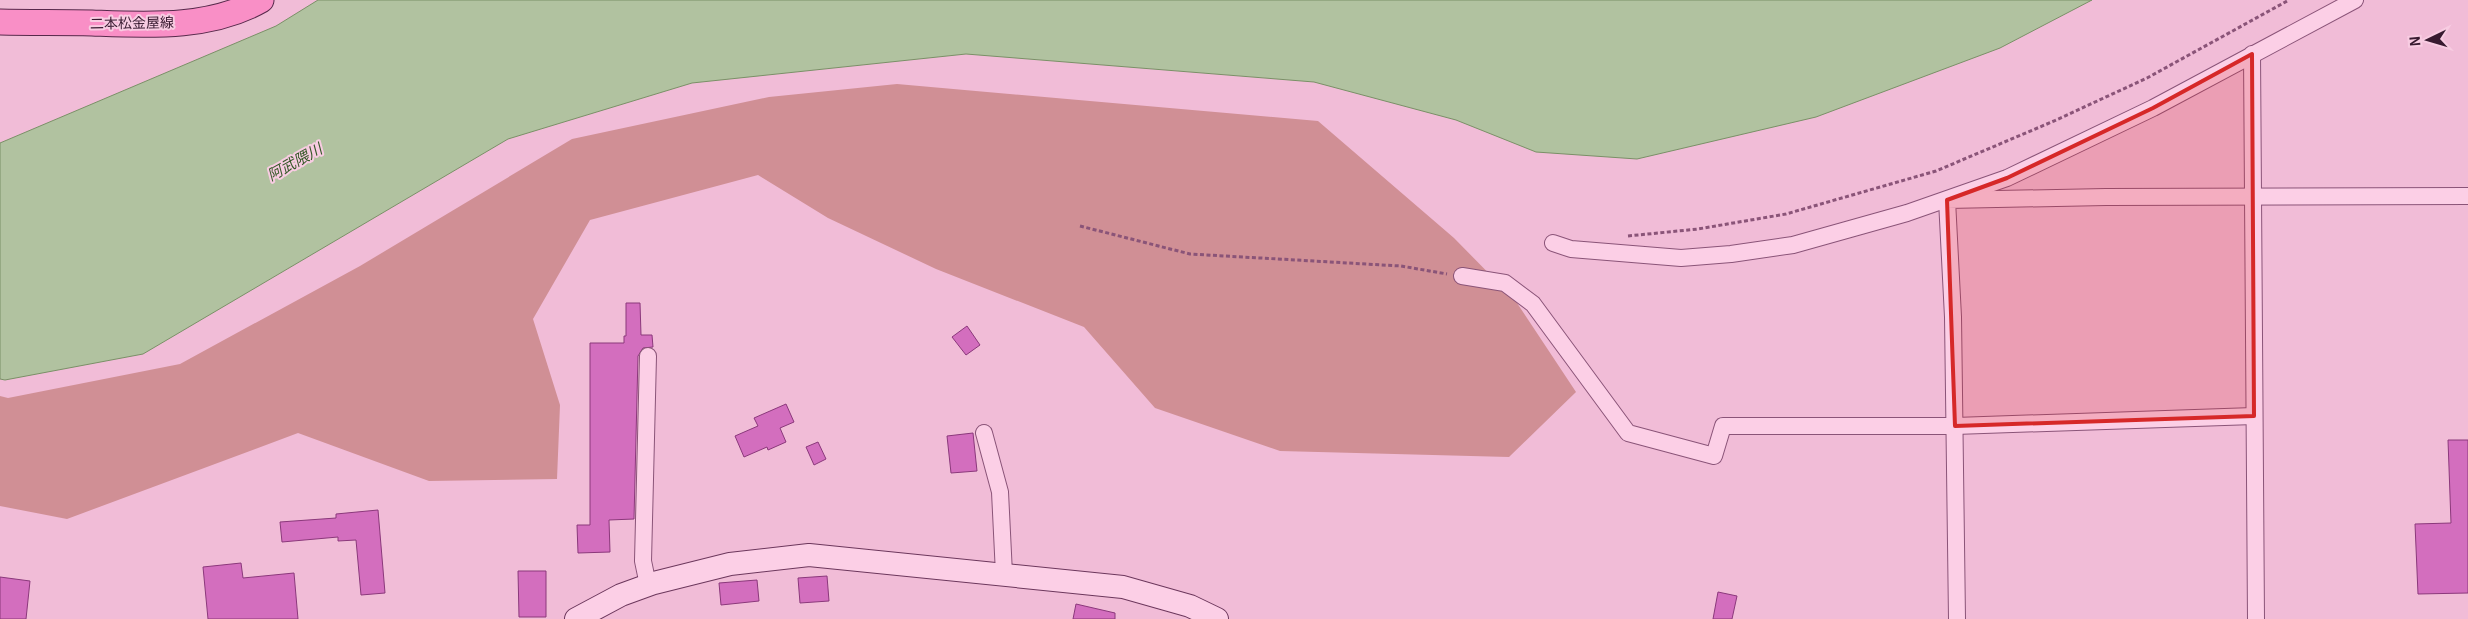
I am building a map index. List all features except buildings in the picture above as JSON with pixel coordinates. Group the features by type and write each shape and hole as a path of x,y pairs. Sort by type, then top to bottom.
{"main road":[{"name":"二本松金屋線","path":"0,22 129,26 210,20 246,8 261,0"}],"street":[{"path":"1552,243 1571,249 1673,257 1731,254 1793,245 1947,200 2007,178 2144,112 2355,0"},
{"path":"2252,54 2256,619"},
{"path":"1947,200 2254,196 2468,196"},
{"path":"1947,200 1953,317 1957,619"},
{"path":"1462,276 1505,283 1533,304 1628,433 1714,456 1723,426 1955,426 2254,416"},
{"path":"648,356 644,561 648,585"},
{"path":"984,433 1000,492 1004,574"},
{"path":"576,619 621,595 648,585 730,564 809,555 1123,587 1190,606 1217,619"}],"path":[{"path":"1623,236 1698,229 1786,214 1936,171 2054,121 2147,78 2289,0"},
{"path":"1080,226 1190,254 1401,266 1462,276"}],"highlighted area":[{"path":"2252,54 2254,416 1955,426 1947,200 2007,178 2153,108"}],"shaded area":[{"path":"897,84 1318,121 1454,238 1515,300 1576,392 1509,457 1280,451 1155,408 1084,327 936,269 828,218 758,175 590,220 533,319 560,405 557,479 429,481 298,433 67,519 0,506 0,396 8,398 180,364 360,266 572,139 769,97"}],"water":[{"name":"阿武隈川","path":"318,0 2092,0 2000,48 1816,117 1637,159 1536,152 1456,120 1314,82 966,54 692,83 508,139 143,354 5,380 0,379 0,143 276,26"}]}
